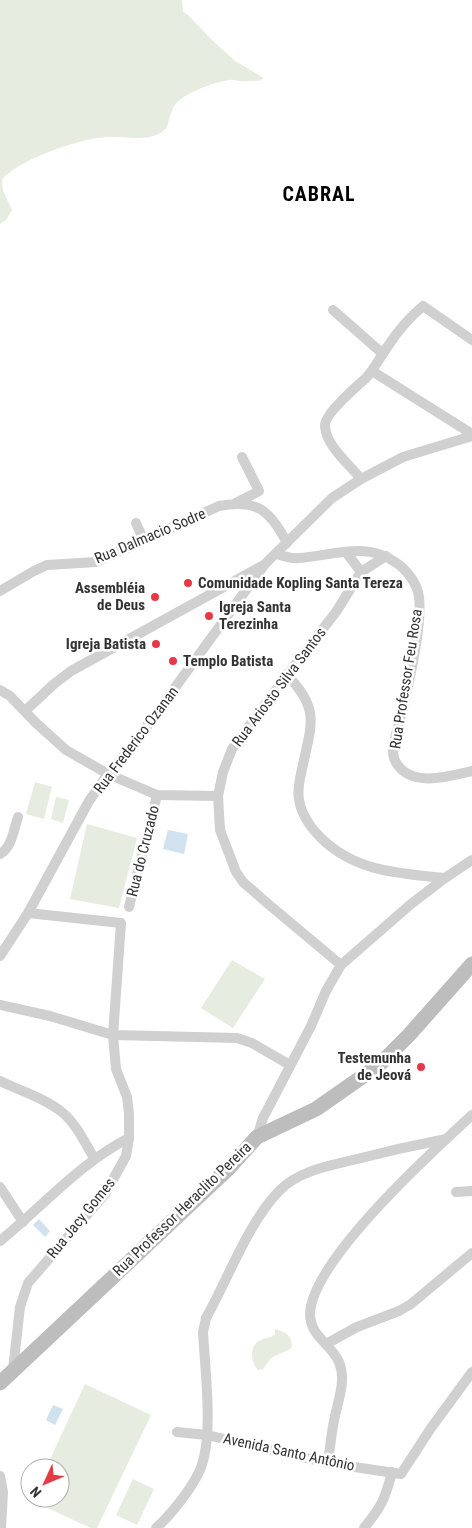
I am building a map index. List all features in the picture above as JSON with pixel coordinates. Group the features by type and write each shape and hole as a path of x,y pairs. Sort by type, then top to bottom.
{"main road":[{"path":"257,1137 316,1109 379,1065 409,1035 472,964"},
{"name":"Rua Professor Heraclito Pereira","path":"0,1383 229,1168 257,1137"}],"street":[{"path":"361,479 331,444 326,434 325,424 330,414 372,371 406,323 423,306 472,340"},
{"path":"333,310 383,354"},
{"path":"372,371 472,435"},
{"name":"Rua Frederico Ozanan","path":"0,956 28,913 85,809 108,774 134,744 265,564 332,498 361,479 403,457 472,435"},
{"path":"236,503 259,491 242,457"},
{"name":"Rua Dalmacio Sodre","path":"0,591 47,565 96,562 219,506 236,503 255,506 269,514 287,544"},
{"path":"136,523 144,541"},
{"path":"276,554 299,558 346,552 372,552 386,556"},
{"path":"346,552 361,572 386,556"},
{"name":"Rua Professor Feu Rosa","path":"386,556 397,563 414,582 418,593 420,610 411,670 394,740 393,755 396,764 404,771 425,779 472,771"},
{"path":"25,711 54,684 71,672 265,564"},
{"name":"Rua Ariosto Silva Santos","path":"341,965 243,882 236,872 220,830 218,796 223,772 232,749 287,674 336,612 361,572"},
{"path":"287,674 299,688 308,703 311,719 298,798 305,820 333,850 362,865 445,878"},
{"path":"0,690 10,696 36,724 66,750 108,774 157,795 218,796"},
{"name":"Rua do Cruzado","path":"129,908 157,795"},
{"path":"0,854 9,844 18,816"},
{"name":"Rua Professor Heraclito Pereira","path":"257,1137 263,1118 300,1048 326,991 341,965 411,904 472,860"},
{"name":"Rua Jacy Gomes","path":"14,1369 20,1307 28,1283 105,1194 126,1156 129,1138 127,1097 116,1068 114,1035 121,923 28,913"},
{"path":"0,1005 50,1016 114,1035 237,1038 252,1043 290,1065"},
{"path":"0,1081 63,1113 74,1125 94,1158"},
{"path":"328,1463 342,1372 339,1361 316,1334 311,1324 312,1302 321,1282 358,1230 408,1176 472,1115"},
{"path":"0,1241 94,1158 129,1138"},
{"path":"156,1528 173,1511 200,1469 207,1435 203,1332 206,1318 255,1225 272,1200 281,1189 295,1178 309,1172 385,1152 446,1139"},
{"path":"0,1188 23,1222"},
{"path":"456,1192 472,1191"},
{"path":"326,1344 357,1327 399,1311 411,1304 472,1253"},
{"path":"364,1528 381,1507 396,1473 472,1372"},
{"name":"Avenida Santo Antônio","path":"177,1432 207,1435 328,1463 396,1473"},
{"path":"0,1476 3,1499 1,1528"}],"shaded area":[{"path":"0,0 182,0 183,12 212,40 235,61 264,78 259,81 223,81 192,92 175,105 165,130 156,135 138,138 107,137 82,141 50,151 21,165 2,180 3,191 12,210 6,220 0,224"},
{"path":"35,782 52,787 44,819 26,814"},
{"path":"56,797 69,800 63,823 51,819"},
{"path":"87,824 137,838 119,908 70,899"},
{"path":"232,960 265,979 233,1028 201,1008"},
{"path":"275,1329 287,1334 292,1346 290,1349 271,1358 263,1369 258,1370 252,1359 252,1350 257,1342 273,1336"},
{"path":"85,1384 151,1415 97,1528 91,1528 47,1508 70,1508 70,1458 51,1458"},
{"path":"133,1479 154,1489 137,1525 116,1515"}],"water":[{"path":"168,830 188,834 184,854 163,849"},
{"path":"39,1219 50,1231 45,1237 33,1225"},
{"path":"53,1405 63,1409 55,1425 46,1420"}],"place":[{"name":"Comunidade Kopling Santa Tereza","path":"188,583"},
{"name":"Assembléia de Deus","path":"155,597"},
{"name":"Igreja Santa Terezinha","path":"209,616"},
{"name":"Igreja Batista","path":"156,644"},
{"name":"Templo Batista","path":"173,661"},
{"name":"Testemunha de Jeová","path":"421,1067"}],"district":[{"name":"CABRAL","path":"319,194"}]}
